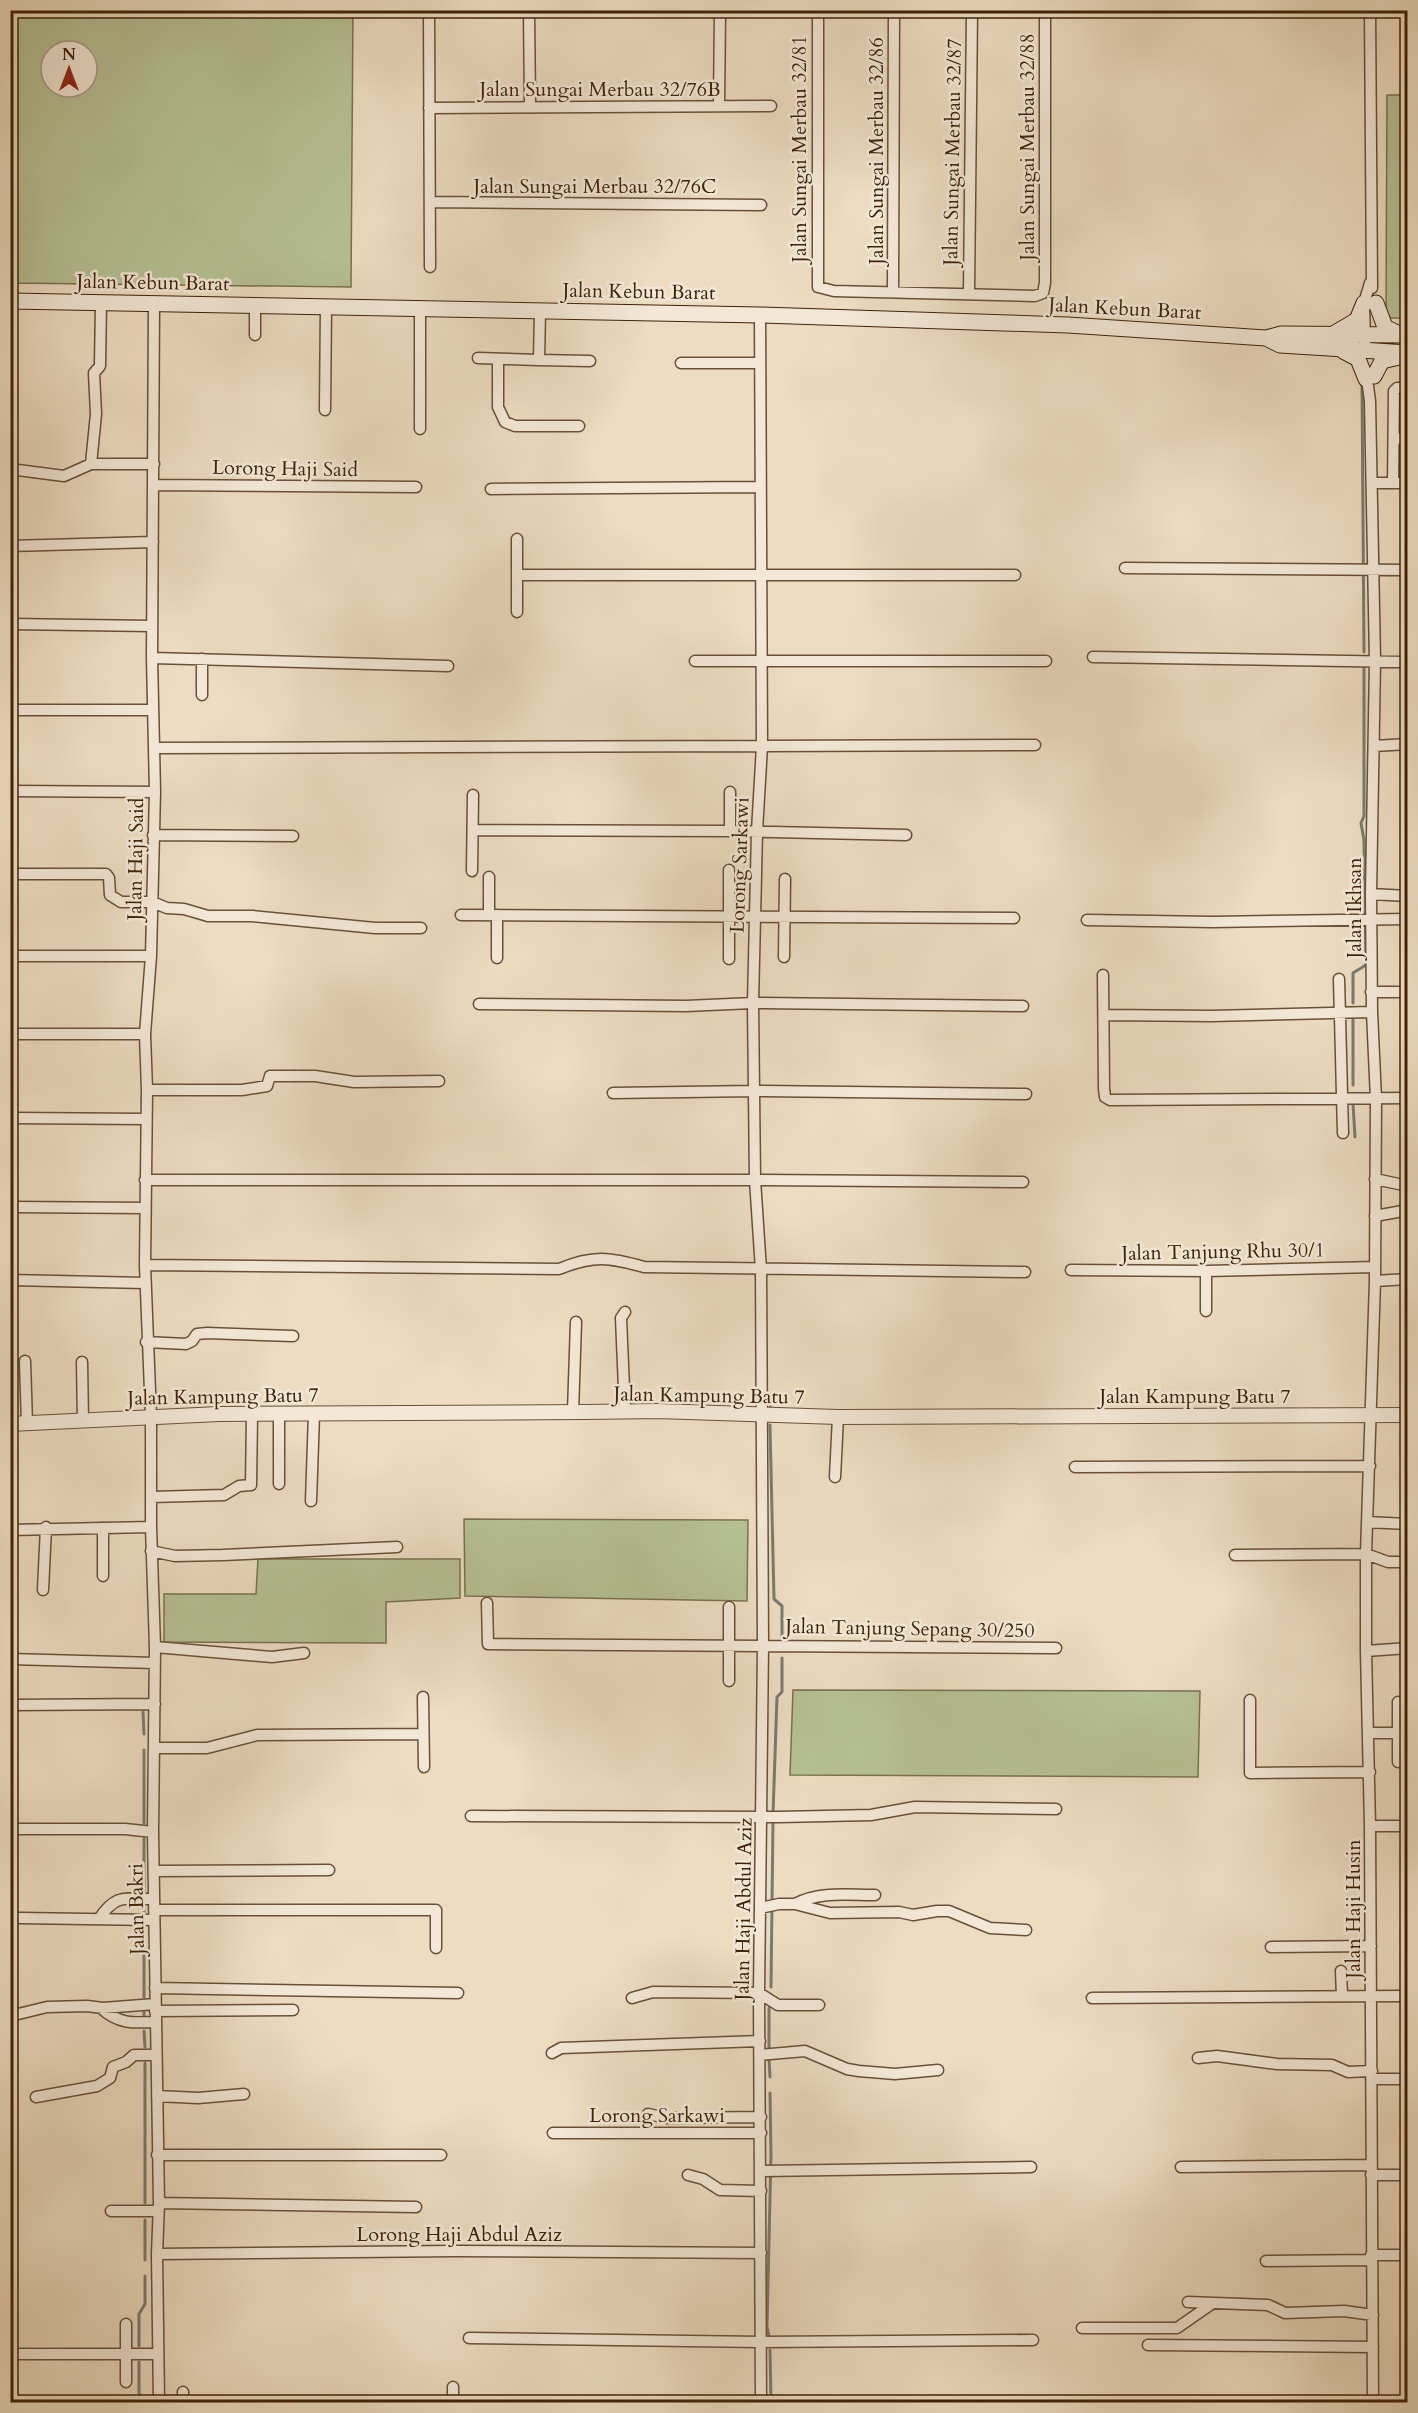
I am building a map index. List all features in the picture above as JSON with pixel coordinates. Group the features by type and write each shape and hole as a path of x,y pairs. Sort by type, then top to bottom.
{"main road":[{"name":"Jalan Kebun Barat","path":"10,301 760,315 1068,325 1266,338 1281,334 1407,335"},
{"path":"1333,334 1353,324 1370,303 1385,327 1392,332 1407,335"},
{"name":"Jalan Kebun Barat","path":"1266,338 1280,345 1407,354"},
{"path":"1326,349 1353,355 1370,377 1382,361 1407,354"}],"street":[{"path":"429,10 430,267"},
{"path":"529,10 530,107"},
{"path":"719,106 720,10"},
{"name":"Jalan Sungai Merbau 32/81","path":"818,10 818,287 834,291 893,291"},
{"name":"Jalan Sungai Merbau 32/86","path":"893,291 894,10"},
{"name":"Jalan Sungai Merbau 32/87","path":"969,293 972,10"},
{"name":"Jalan Sungai Merbau 32/88","path":"969,293 1035,296 1043,292 1045,283 1046,10"},
{"name":"Jalan Ikhsan","path":"1370,10 1370,377 1374,390 1370,401 1372,483 1366,570 1375,661 1371,894 1367,919 1376,1099 1372,1415"},
{"name":"Jalan Sungai Merbau 32/76B","path":"429,108 771,106"},
{"name":"Jalan Sungai Merbau 32/76C","path":"430,202 761,205"},
{"path":"893,291 969,293"},
{"path":"91,464 96,414 94,373 100,366 101,302"},
{"name":"Jalan Haji Said","path":"151,1416 145,1283 147,1090 145,1034 151,956 155,792 152,658 154,303"},
{"path":"255,305 255,336"},
{"path":"325,410 326,306"},
{"path":"420,309 420,429"},
{"path":"539,360 540,310"},
{"name":"Lorong Sarkawi","path":"760,315 762,746 757,831 753,1003 755,1180 761,1270 761,1416"},
{"path":"478,358 590,361"},
{"path":"498,359 498,407 505,422 515,426 579,426"},
{"path":"681,363 760,363"},
{"path":"1393,483 1394,391 1397,388 1407,388"},
{"path":"1394,439 1407,438"},
{"path":"10,469 64,476 91,464 154,464"},
{"path":"1372,483 1407,483"},
{"name":"Lorong Haji Said","path":"154,485 416,487"},
{"path":"491,489 760,487"},
{"path":"517,539 517,612"},
{"path":"10,546 153,542"},
{"path":"1125,568 1407,570"},
{"path":"517,575 1015,574"},
{"path":"10,624 152,626"},
{"path":"695,661 762,662 976,655 1046,661"},
{"path":"1093,657 1407,662"},
{"path":"152,658 448,666"},
{"path":"202,659 202,695"},
{"path":"10,710 153,710"},
{"path":"1374,746 1407,744"},
{"path":"154,748 1035,746"},
{"path":"10,791 155,792"},
{"path":"730,792 730,831"},
{"path":"472,871 473,795"},
{"path":"473,830 757,831 906,835"},
{"path":"153,835 293,836"},
{"path":"729,870 729,960"},
{"path":"15,874 106,874 109,878 110,895 121,902 152,902 167,908 184,909 208,916 252,916 375,927 421,928"},
{"path":"489,877 497,958"},
{"path":"784,957 785,879"},
{"path":"1371,894 1407,896"},
{"path":"461,915 1014,918"},
{"path":"1087,920 1213,922 1407,919"},
{"path":"10,956 151,956"},
{"path":"1103,975 1104,1088 1105,1097 1110,1100 1407,1098"},
{"path":"1339,979 1344,1012 1343,1133"},
{"path":"1371,992 1407,992"},
{"path":"479,1004 686,1006 753,1003 1023,1006"},
{"path":"1104,1015 1211,1016 1372,1012"},
{"path":"10,1034 145,1034"},
{"path":"147,1090 242,1090 267,1086 270,1076 315,1076 354,1082 439,1081"},
{"path":"613,1093 754,1091 1026,1094"},
{"path":"10,1118 146,1119"},
{"path":"1375,1179 1407,1186"},
{"path":"145,1180 1023,1182"},
{"path":"10,1207 145,1208"},
{"path":"1375,1216 1407,1210"},
{"path":"145,1265 559,1269 579,1261 612,1258 644,1267 1025,1272"},
{"name":"Jalan Tanjung Rhu 30/1","path":"1071,1270 1206,1271 1375,1267"},
{"path":"1206,1271 1206,1311"},
{"path":"1375,1281 1407,1279"},
{"path":"10,1280 145,1283"},
{"path":"625,1312 621,1318 625,1412"},
{"path":"573,1412 576,1322"},
{"path":"146,1342 186,1344 192,1341 197,1334 293,1336"},
{"path":"25,1360 27,1424"},
{"path":"82,1362 83,1420"},
{"name":"Jalan Kampung Batu 7","path":"10,1424 151,1416 252,1414 625,1412 838,1417 1407,1415"},
{"path":"151,1497 224,1495 239,1486 251,1485 252,1414"},
{"path":"279,1414 279,1485"},
{"path":"310,1501 314,1414"},
{"name":"Jalan Haji Husin","path":"1372,1415 1366,1554 1366,1652 1371,1826 1372,2403"},
{"name":"Jalan Bakri","path":"151,1416 151,1527 155,1647 153,1832 159,2403"},
{"name":"Jalan Haji Abdul Aziz","path":"761,1416 765,1816 759,1993 760,2041 767,2054 761,2117 763,2171 761,2191 761,2403"},
{"path":"836,1477 838,1417"},
{"path":"1074,1467 1371,1466"},
{"path":"1367,1522 1407,1524"},
{"path":"10,1530 46,1527 151,1527"},
{"path":"43,1590 46,1527"},
{"path":"103,1528 104,1576"},
{"path":"152,1551 175,1556 222,1556 397,1546"},
{"path":"1235,1554 1366,1554 1388,1562 1407,1562"},
{"name":"Jalan Tanjung Sepang 30/250","path":"487,1603 488,1644 1056,1648"},
{"path":"729,1607 729,1681"},
{"path":"155,1647 272,1657 304,1653"},
{"path":"1366,1652 1407,1648"},
{"path":"10,1659 155,1663"},
{"path":"423,1697 424,1767"},
{"path":"1251,1700 1250,1773 1370,1772"},
{"path":"1398,1702 1403,1733 1398,1762"},
{"path":"10,1705 155,1704"},
{"path":"1368,1733 1403,1733"},
{"path":"155,1748 207,1748 257,1735 423,1734"},
{"path":"471,1816 779,1817 871,1815 915,1807 1056,1809"},
{"path":"1371,1826 1407,1826"},
{"path":"10,1829 81,1828 153,1832"},
{"path":"154,1871 329,1870"},
{"path":"795,1904 808,1897 875,1895"},
{"path":"99,1919 108,1905 117,1900 154,1910"},
{"path":"763,1907 795,1904 830,1913 899,1912 913,1915 949,1911 990,1928 1026,1930"},
{"path":"19,1918 99,1919 154,1910 436,1910 436,1948"},
{"path":"1271,1947 1371,1946"},
{"path":"1341,1971 1342,1996"},
{"path":"155,1988 458,1993"},
{"path":"632,1998 653,1992 759,1993 778,2005 819,2005"},
{"path":"1092,1998 1407,1996"},
{"path":"10,2016 47,2007 87,2006 155,2013 293,2010"},
{"path":"101,2008 117,2020 127,2023 155,2013"},
{"path":"552,2053 561,2048 760,2041"},
{"path":"767,2054 805,2051 847,2069 860,2071 895,2074 938,2070"},
{"path":"36,2097 97,2086 110,2078 113,2067 126,2062 134,2055 156,2055"},
{"path":"1198,2058 1217,2056 1277,2064 1332,2065 1348,2072 1407,2079"},
{"path":"157,2096 198,2098 244,2094"},
{"path":"648,2114 667,2118 761,2117"},
{"name":"Lorong Sarkawi","path":"553,2133 761,2133"},
{"path":"157,2156 441,2155"},
{"path":"763,2171 1030,2167"},
{"path":"1181,2167 1371,2170 1407,2175"},
{"path":"688,2175 702,2179 720,2190 761,2191"},
{"path":"111,2211 158,2207 416,2207"},
{"name":"Lorong Haji Abdul Aziz","path":"157,2254 455,2251 761,2253"},
{"path":"1266,2261 1407,2255"},
{"path":"1188,2302 1268,2305 1285,2313 1344,2311 1372,2315"},
{"path":"1082,2328 1177,2328 1213,2303"},
{"path":"126,2324 126,2382"},
{"path":"469,2338 761,2342 1033,2340"},
{"path":"1148,2344 1372,2347"},
{"path":"10,2354 158,2354"},
{"path":"453,2387 453,2403"}],"green space":[{"path":"11,10 353,11 351,287 11,283"},
{"path":"1387,95 1407,95 1407,318 1386,318"},
{"path":"464,1519 748,1520 747,1601 465,1596"},
{"path":"258,1559 460,1559 460,1598 386,1602 386,1643 164,1642 164,1594 256,1594"},
{"path":"793,1690 1200,1691 1198,1777 790,1775"}],"waterway":[{"path":"1362,383 1364,652"},
{"path":"1353,1003 1353,973 1366,965 1364,840 1361,823 1364,816 1364,668"},
{"path":"1353,1020 1353,1085"},
{"path":"1353,1104 1355,1137"},
{"path":"770,1425 774,1599 782,1606 782,1641"},
{"path":"773,1814 777,1697 782,1692 782,1658"},
{"path":"143,1712 144,1734"},
{"path":"144,1750 144,1823"},
{"path":"771,1987 773,1821"},
{"path":"144,1839 144,1891"},
{"path":"144,1907 144,1912"},
{"path":"144,1928 144,1997"},
{"path":"769,2008 769,2052"},
{"path":"144,2031 145,2047"},
{"path":"769,2058 770,2077"},
{"path":"145,2063 145,2203"},
{"path":"769,2336 767,2327 770,2093"},
{"path":"145,2220 145,2260"},
{"path":"139,2346 139,2314 145,2304 145,2276"},
{"path":"770,2350 771,2402"},
{"path":"139,2362 139,2393 144,2402"}]}
